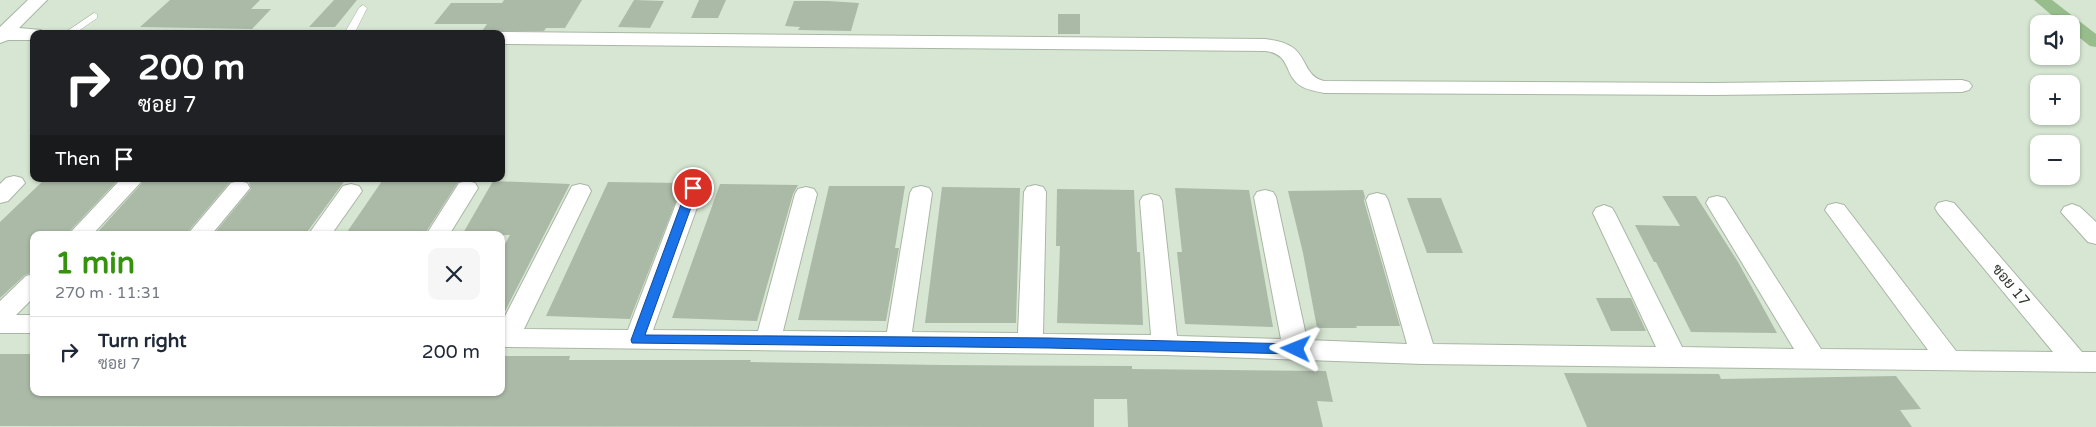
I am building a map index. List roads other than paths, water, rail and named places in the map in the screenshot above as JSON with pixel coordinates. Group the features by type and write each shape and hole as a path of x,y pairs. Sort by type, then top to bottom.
{"street":[{"path":"2,35 38,0"},
{"path":"2,35 30,34"},
{"path":"505,38 1265,45 1276,46 1289,54 1306,81 1324,87 1712,89 1962,86"},
{"path":"83,231 130,182"},
{"path":"201,231 238,188"},
{"path":"440,231 467,188"},
{"path":"637,340 693,188"},
{"path":"322,231 351,191"},
{"path":"505,336 580,191"},
{"path":"1030,343 1035,192"},
{"path":"898,343 921,193"},
{"path":"768,342 806,194"},
{"path":"1264,197 1296,349"},
{"path":"1377,200 1423,354"},
{"path":"1151,201 1165,345"},
{"path":"1717,203 1813,358"},
{"name":"ซอย 17","path":"1946,208 2086,362"},
{"path":"1836,210 1949,360"},
{"path":"2072,212 2096,236"},
{"path":"1604,213 1674,357"},
{"path":"0,316 30,286"},
{"path":"0,324 30,324"},
{"path":"0,338 30,339"},
{"path":"505,338 1165,345 1423,354 2086,362"}],"lane":[{"path":"351,30 363,8"},
{"path":"73,30 94,16"}],"waterway":[{"path":"2042,0 2096,42"}]}
